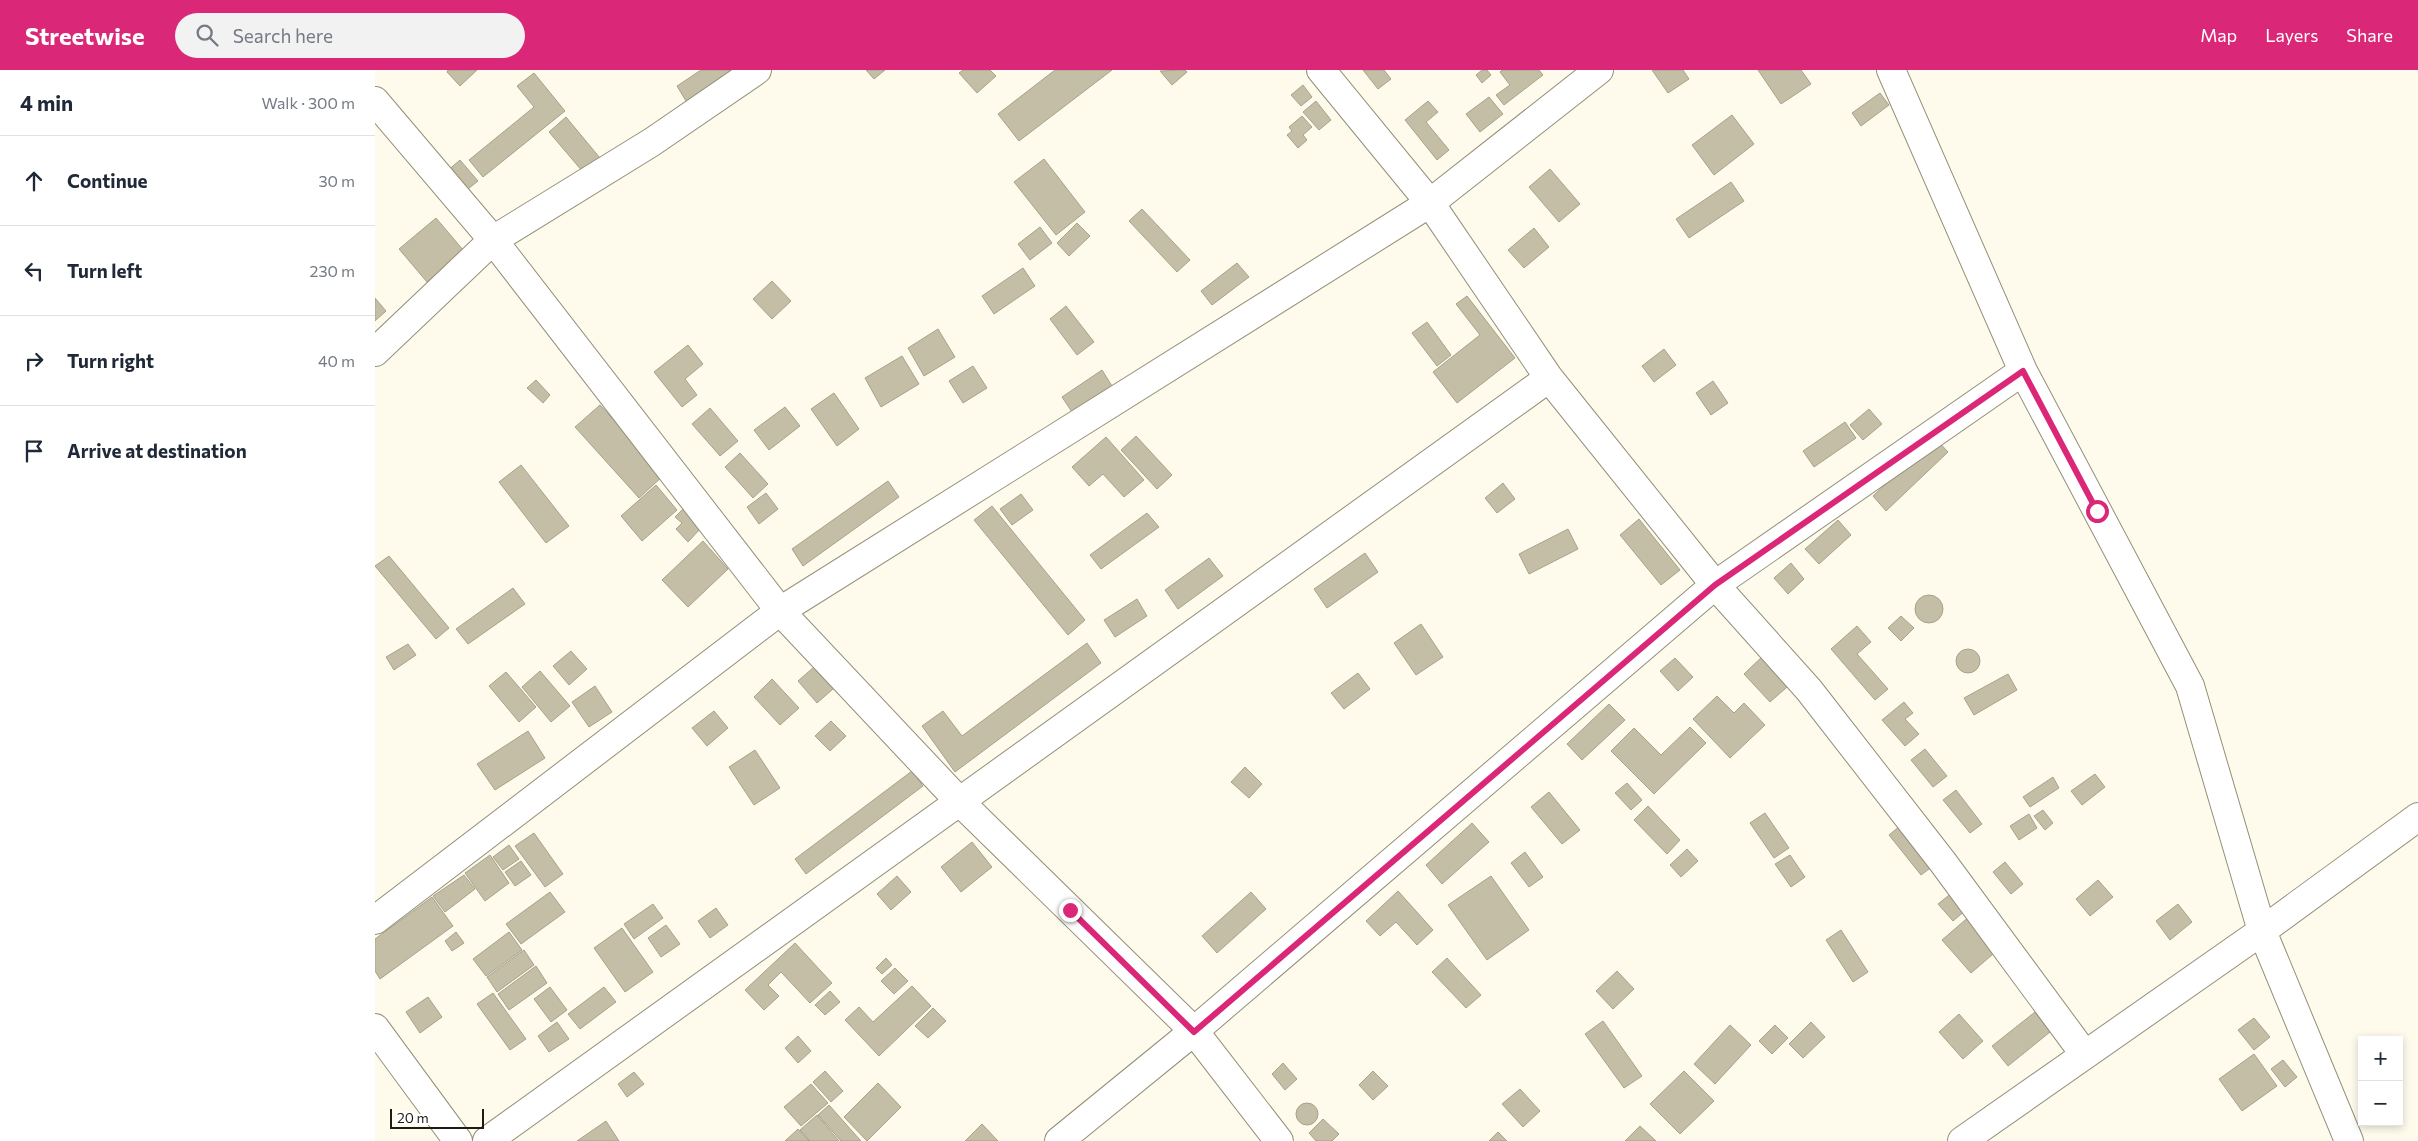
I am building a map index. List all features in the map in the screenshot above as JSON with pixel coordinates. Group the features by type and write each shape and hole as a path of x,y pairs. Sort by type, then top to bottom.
{"street":[{"path":"375,352 493,240 652,142 757,70"},
{"path":"1321,70 1430,203 1549,378 1715,585 1809,690 1942,861 2085,1055"},
{"path":"375,920 780,611 1430,203 1599,70"},
{"path":"1891,70 2023,371 2190,686 2262,930 2349,1141"},
{"path":"375,101 493,240 780,611 959,801 1194,1032 1279,1141"},
{"path":"1059,1141 1194,1032 1715,585 2023,371"},
{"path":"487,1141 1549,378"},
{"path":"1962,1141 2262,930 2418,817"},
{"path":"375,1028 458,1141"}],"building":[{"path":"448,70 477,70 460,86 447,72"},
{"path":"701,70 745,70 689,106 677,86"},
{"path":"866,70 885,70 874,79"},
{"path":"963,70 990,70 996,76 977,93 959,73"},
{"path":"1055,70 1112,70 1019,141 998,114"},
{"path":"1185,70 1187,72 1172,85 1160,71"},
{"path":"1363,70 1384,70 1391,79 1378,89"},
{"path":"1482,70 1487,70 1491,75 1482,83 1476,75"},
{"path":"1502,70 1539,70 1543,75 1504,105 1496,95 1510,85 1500,72"},
{"path":"1652,70 1683,70 1689,79 1668,93"},
{"path":"1758,70 1801,70 1811,84 1781,104"},
{"path":"534,73 565,111 483,177 469,160 534,107 517,86"},
{"path":"1303,85 1312,97 1301,106 1291,95"},
{"path":"1880,93 1889,105 1861,126 1852,113"},
{"path":"1489,97 1503,114 1480,132 1466,114"},
{"path":"1316,101 1331,120 1319,130 1303,112"},
{"path":"1428,101 1438,112 1426,122 1449,150 1437,160 1405,120"},
{"path":"1732,115 1754,144 1714,175 1692,145"},
{"path":"1302,116 1312,127 1303,135 1307,140 1298,148 1287,135 1292,131 1289,127"},
{"path":"566,117 600,158 583,172 549,132"},
{"path":"1044,159 1085,212 1056,235 1014,182"},
{"path":"460,160 478,181 463,193 446,172"},
{"path":"1550,169 1580,204 1559,222 1529,187"},
{"path":"1731,182 1744,201 1689,238 1676,219"},
{"path":"1142,209 1190,260 1177,272 1129,221"},
{"path":"436,218 464,251 427,282 399,249"},
{"path":"1077,223 1090,236 1069,256 1057,243"},
{"path":"1040,227 1052,243 1030,260 1018,244"},
{"path":"1534,228 1549,247 1524,268 1508,250"},
{"path":"1237,263 1249,277 1212,305 1201,291"},
{"path":"1023,268 1035,286 994,314 982,296"},
{"path":"772,281 791,301 772,319 753,299"},
{"path":"1467,296 1515,358 1457,403 1433,372 1480,335 1456,304"},
{"path":"375,298 386,311 375,321"},
{"path":"1066,306 1094,342 1077,355 1050,319"},
{"path":"1427,322 1451,355 1437,366 1412,333"},
{"path":"938,329 955,357 924,376 908,348"},
{"path":"688,345 703,364 685,379 697,395 682,407 654,372"},
{"path":"1664,349 1676,365 1654,382 1642,366"},
{"path":"902,356 919,384 881,407 865,378"},
{"path":"973,366 987,388 963,403 949,381"},
{"path":"1102,370 1112,386 1072,412 1062,397"},
{"path":"536,380 550,395 543,403 527,388"},
{"path":"1713,381 1728,403 1711,415 1696,393"},
{"path":"834,393 859,429 837,446 811,409"},
{"path":"600,405 664,475 639,498 575,427"},
{"path":"785,407 800,426 769,450 754,430"},
{"path":"710,408 738,441 720,456 692,424"},
{"path":"1869,409 1882,424 1863,440 1850,425"},
{"path":"1845,422 1856,438 1814,467 1803,451"},
{"path":"1136,436 1172,475 1157,489 1121,450"},
{"path":"1106,437 1144,480 1124,497 1103,474 1089,486 1072,467"},
{"path":"1935,438 1948,452 1886,511 1873,496"},
{"path":"740,453 768,484 753,498 725,467"},
{"path":"521,465 569,526 546,543 499,482"},
{"path":"888,481 899,497 803,566 792,549"},
{"path":"1503,483 1515,499 1497,513 1485,498"},
{"path":"656,485 677,510 642,541 621,516"},
{"path":"766,493 778,509 759,524 747,507"},
{"path":"1021,494 1033,510 1012,525 1000,509"},
{"path":"992,506 1085,620 1068,635 974,520"},
{"path":"683,509 701,528 688,542 676,529 682,523 675,517"},
{"path":"1147,513 1159,527 1101,569 1090,555"},
{"path":"1639,519 1680,570 1661,585 1620,535"},
{"path":"1838,520 1851,535 1819,564 1805,549"},
{"path":"1568,529 1578,549 1529,574 1519,554"},
{"path":"703,541 728,569 688,607 662,580"},
{"path":"1365,553 1378,572 1327,608 1314,589"},
{"path":"389,556 449,628 436,639 375,566"},
{"path":"1209,558 1223,576 1178,609 1165,590"},
{"path":"1791,563 1804,579 1788,594 1774,578"},
{"path":"513,588 525,604 468,644 456,629"},
{"path":"1929,595 1939,599 1943,609 1939,619 1929,623 1919,619 1915,609 1919,599"},
{"path":"1137,599 1147,616 1115,637 1104,620"},
{"path":"1901,616 1914,628 1901,641 1888,628"},
{"path":"1421,624 1443,657 1416,675 1394,643"},
{"path":"1857,626 1871,642 1857,654 1888,689 1875,700 1831,649"},
{"path":"1087,643 1101,663 955,772 922,726 943,711 962,736"},
{"path":"408,644 416,655 394,670 386,657"},
{"path":"1968,649 1977,652 1980,661 1977,670 1968,673 1959,670 1956,661 1959,652"},
{"path":"571,651 587,669 569,685 553,666"},
{"path":"1767,652 1794,681 1770,702 1744,674"},
{"path":"1675,658 1693,677 1678,691 1660,671"},
{"path":"822,660 841,682 817,703 798,681"},
{"path":"540,671 570,706 551,722 522,687"},
{"path":"506,672 536,707 519,722 489,686"},
{"path":"1358,673 1370,689 1344,709 1331,693"},
{"path":"2008,674 2017,690 1974,715 1964,698"},
{"path":"772,679 799,708 780,725 754,697"},
{"path":"595,686 612,712 589,727 572,702"},
{"path":"1717,696 1734,713 1744,703 1765,725 1730,758 1693,719"},
{"path":"1904,702 1913,713 1905,719 1919,734 1905,746 1882,720"},
{"path":"1609,704 1625,720 1582,760 1567,744"},
{"path":"714,711 728,728 707,746 692,728"},
{"path":"831,721 846,736 830,751 815,736"},
{"path":"1690,727 1706,743 1654,794 1611,751 1634,728 1661,755"},
{"path":"528,731 545,758 495,790 477,764"},
{"path":"1925,749 1947,776 1933,787 1911,760"},
{"path":"755,750 780,788 754,805 729,767"},
{"path":"1245,767 1262,784 1249,798 1231,782"},
{"path":"912,771 923,786 806,874 795,859"},
{"path":"2095,774 2105,787 2082,805 2071,791"},
{"path":"2053,777 2059,788 2030,807 2023,797"},
{"path":"1627,783 1642,800 1631,810 1615,793"},
{"path":"1956,790 1982,824 1970,833 1943,800"},
{"path":"1549,792 1580,830 1562,844 1531,807"},
{"path":"1648,806 1680,840 1667,854 1634,820"},
{"path":"2043,810 2053,823 2045,830 2034,816"},
{"path":"1765,813 1789,848 1774,858 1750,823"},
{"path":"2029,814 2037,828 2019,840 2010,826"},
{"path":"1905,822 1937,863 1921,875 1889,835"},
{"path":"1472,823 1489,842 1442,884 1426,865"},
{"path":"534,833 563,874 545,887 515,846"},
{"path":"972,842 992,867 961,892 941,867"},
{"path":"509,845 519,859 503,870 493,857"},
{"path":"1687,849 1698,861 1681,877 1670,865"},
{"path":"1525,852 1543,877 1529,887 1511,863"},
{"path":"490,855 509,883 485,901 465,873"},
{"path":"1790,855 1805,877 1791,887 1775,864"},
{"path":"521,861 531,875 515,886 505,872"},
{"path":"2005,862 2023,884 2011,894 1993,872"},
{"path":"464,875 475,889 445,912 433,896"},
{"path":"897,876 911,892 891,910 877,894"},
{"path":"1491,876 1529,930 1487,960 1448,905"},
{"path":"2098,880 2113,897 2090,916 2076,899"},
{"path":"1398,891 1433,930 1417,945 1396,922 1380,936 1366,921"},
{"path":"550,892 565,912 521,944 506,924"},
{"path":"1251,892 1266,909 1217,953 1202,936"},
{"path":"1953,892 1967,909 1953,921 1938,904"},
{"path":"432,897 453,926 380,979 375,971 375,939"},
{"path":"653,904 663,918 634,939 624,924"},
{"path":"2178,904 2192,922 2170,940 2156,921"},
{"path":"716,908 728,925 710,938 698,921"},
{"path":"1971,915 2000,948 1971,973 1942,940"},
{"path":"666,925 680,944 661,957 648,938"},
{"path":"622,928 653,972 625,992 594,948"},
{"path":"1841,930 1868,972 1853,982 1826,940"},
{"path":"456,932 464,943 452,951 445,941"},
{"path":"509,932 522,950 486,976 473,959"},
{"path":"795,943 832,983 810,1003 781,972 768,985 779,996 764,1010 745,990"},
{"path":"524,950 534,965 497,992 487,977"},
{"path":"886,958 892,965 882,974 876,968"},
{"path":"1447,958 1481,995 1466,1008 1432,972"},
{"path":"536,966 547,983 509,1010 498,994"},
{"path":"895,968 908,981 894,994 881,981"},
{"path":"1617,971 1634,989 1613,1009 1596,991"},
{"path":"912,986 931,1006 879,1056 845,1020 859,1007 873,1022"},
{"path":"550,987 567,1010 551,1022 534,999"},
{"path":"604,987 616,1002 580,1029 568,1014"},
{"path":"830,991 840,1002 825,1015 815,1005"},
{"path":"493,993 526,1039 510,1050 477,1004"},
{"path":"428,997 442,1017 420,1033 406,1012"},
{"path":"933,1008 946,1021 928,1038 915,1026"},
{"path":"2035,1012 2050,1032 2008,1066 1992,1046"},
{"path":"1959,1014 1983,1041 1963,1059 1939,1032"},
{"path":"2254,1018 2270,1037 2254,1050 2238,1030"},
{"path":"1603,1021 1642,1076 1624,1088 1585,1034"},
{"path":"557,1022 569,1039 549,1052 538,1036"},
{"path":"1811,1022 1825,1037 1803,1058 1789,1044"},
{"path":"1730,1025 1751,1045 1715,1084 1694,1064"},
{"path":"1775,1025 1788,1038 1772,1054 1759,1041"},
{"path":"798,1036 811,1051 798,1063 785,1048"},
{"path":"2254,1054 2277,1086 2242,1111 2219,1079"},
{"path":"2283,1060 2297,1077 2285,1087 2271,1069"},
{"path":"1283,1063 1297,1079 1285,1090 1272,1074"},
{"path":"825,1071 843,1091 831,1102 813,1082"},
{"path":"1373,1071 1388,1086 1373,1100 1359,1085"},
{"path":"1684,1071 1714,1101 1680,1134 1650,1104"},
{"path":"634,1072 644,1084 627,1097 618,1084"},
{"path":"878,1083 901,1107 867,1141 844,1117"},
{"path":"811,1084 828,1103 801,1126 784,1107"},
{"path":"1520,1089 1540,1111 1523,1127 1502,1104"},
{"path":"1307,1103 1317,1110 1318,1114 1311,1124 1307,1125 1297,1118 1296,1114 1303,1104"},
{"path":"829,1105 861,1141 841,1141 818,1115"},
{"path":"817,1115 839,1141 810,1141 800,1130"},
{"path":"1323,1119 1339,1134 1332,1141 1316,1141 1309,1133"},
{"path":"606,1121 619,1141 577,1141"},
{"path":"982,1124 998,1141 965,1141"},
{"path":"1640,1126 1656,1141 1625,1141"},
{"path":"798,1129 809,1141 785,1141"},
{"path":"1498,1132 1507,1141 1489,1141"}],"route":[{"path":"1070,910 1194,1032 1715,585 2023,371 2097,511"}]}
